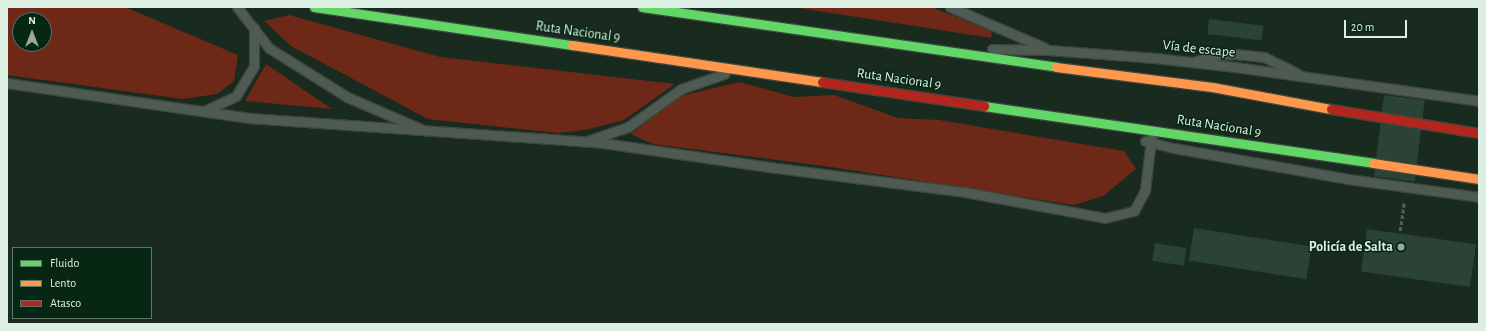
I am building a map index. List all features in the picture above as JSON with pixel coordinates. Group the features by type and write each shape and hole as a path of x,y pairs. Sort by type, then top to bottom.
{"highway":[{"name":"Ruta Nacional 9","path":"314,7 1479,179"},
{"path":"642,7 1091,72 1212,87 1399,121 1479,133"}],"lane":[{"path":"237,7 269,48 348,97 427,132"},
{"path":"950,7 1049,50 1091,72"},
{"path":"204,111 236,96 254,66 254,28"},
{"name":"Vía de escape","path":"913,47 1049,50 1193,62 1479,100"},
{"path":"1193,62 1216,55 1235,54 1264,56 1278,62 1301,76"},
{"path":"586,141 628,127 681,90 736,70"},
{"path":"7,83 250,118 427,132 586,141 769,167 965,192 1105,218 1134,211 1145,190 1152,130"},
{"path":"997,107 1150,142 1348,179 1479,197"}],"path":[{"path":"1400,231 1406,187"}],"shaded area":[{"path":"7,7 125,7 238,55 234,81 217,94 183,99 7,75"},
{"path":"793,7 931,7 992,31 991,38"},
{"path":"289,15 440,57 675,84 624,120 585,130 557,133 428,119 291,46 264,21"},
{"path":"266,64 332,109 245,101"},
{"path":"739,82 794,97 834,95 898,118 939,120 1124,151 1136,169 1103,196 1074,205 831,167 653,144 631,134 681,96"}],"building":[{"path":"1209,19 1264,26 1262,41 1207,34"},
{"path":"1384,95 1425,100 1415,181 1374,176"},
{"path":"1194,228 1312,247 1306,279 1189,261"},
{"path":"1367,229 1476,244 1470,287 1361,272"},
{"path":"1155,243 1187,248 1184,266 1152,261"}],"traffic: fast":[{"path":"314,7 572,45"},
{"path":"642,7 1056,67"},
{"path":"984,106 1373,163"}],"traffic: slow":[{"path":"572,45 822,82"},
{"path":"1056,67 1212,87 1331,109"},
{"path":"1373,163 1479,179"}],"traffic: jam":[{"path":"822,82 984,106"},
{"path":"1331,109 1479,133"}],"place":[{"name":"Policía de Salta","path":"1401,247"}]}
